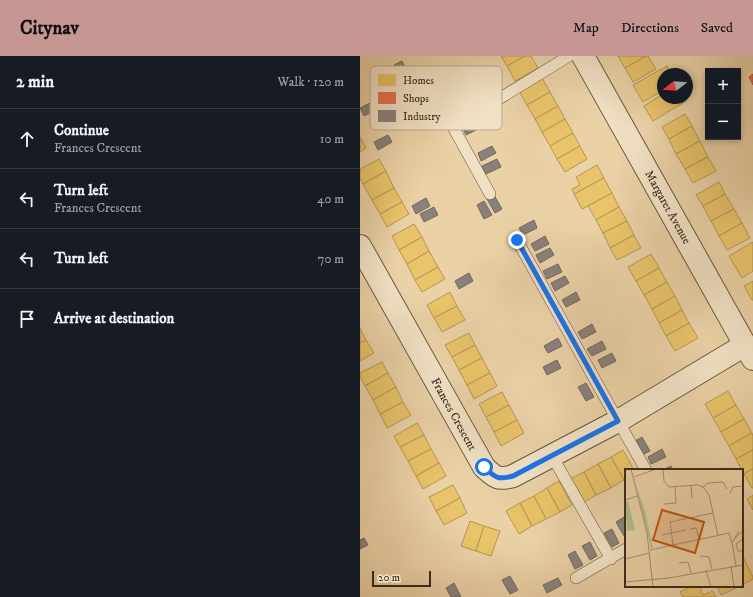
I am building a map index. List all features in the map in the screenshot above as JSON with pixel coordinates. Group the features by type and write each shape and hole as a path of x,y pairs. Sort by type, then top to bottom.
{"street":[{"name":"Margaret Avenue","path":"583,56 749,352"},
{"name":"Frances Crescent","path":"360,246 484,467 494,477 502,479 513,476 749,352"}],"lane":[{"path":"502,97 569,56"},
{"path":"455,130 490,194"},
{"path":"517,240 645,469"},
{"path":"552,456 610,559"},
{"path":"576,578 625,550"}],"building: Homes":[{"path":"501,56 525,56 507,66"},
{"path":"525,56 531,56 538,68 515,81 507,66"},
{"path":"618,56 646,56 625,68"},
{"path":"648,56 656,69 633,82 625,68"},
{"path":"657,72 657,94 643,102 633,85"},
{"path":"542,78 550,92 527,105 519,91"},
{"path":"550,92 558,106 535,119 527,105"},
{"path":"657,98 657,104 681,104 653,121 644,106"},
{"path":"558,106 565,119 542,132 535,119"},
{"path":"685,114 692,126 669,139 662,127"},
{"path":"565,119 573,133 550,146 542,132"},
{"path":"692,126 700,141 676,154 669,139"},
{"path":"573,133 580,146 557,159 550,146"},
{"path":"360,137 366,148 360,152"},
{"path":"700,141 708,157 685,169 676,154"},
{"path":"580,146 587,159 565,172 557,159"},
{"path":"708,157 716,171 693,183 685,169"},
{"path":"379,159 386,171 363,184 360,178 360,169"},
{"path":"597,165 604,178 574,194 572,189 580,185 576,177"},
{"path":"386,171 394,188 372,200 363,184"},
{"path":"604,178 612,193 582,209 574,194"},
{"path":"719,182 725,194 703,206 696,195"},
{"path":"394,188 402,202 380,214 372,200"},
{"path":"612,193 619,207 596,220 588,206"},
{"path":"725,194 734,209 711,221 703,206"},
{"path":"402,202 409,214 387,227 380,214"},
{"path":"619,207 627,221 603,233 596,220"},
{"path":"734,209 742,223 719,236 711,221"},
{"path":"627,221 634,235 610,248 603,233"},
{"path":"742,223 750,238 727,250 719,236"},
{"path":"414,224 422,237 399,250 392,236"},
{"path":"634,235 641,248 617,260 610,248"},
{"path":"422,237 429,251 407,264 399,250"},
{"path":"753,242 753,271 742,278 729,256"},
{"path":"429,251 438,267 415,280 407,264"},
{"path":"651,254 659,268 636,281 628,267"},
{"path":"438,267 445,279 422,292 415,280"},
{"path":"659,268 667,282 644,295 636,281"},
{"path":"753,281 753,300 752,300 744,286"},
{"path":"667,282 675,296 652,309 644,295"},
{"path":"450,292 457,306 434,318 427,305"},
{"path":"675,296 682,310 659,323 652,309"},
{"path":"457,306 465,320 442,332 434,318"},
{"path":"682,310 689,323 666,336 659,323"},
{"path":"689,323 698,338 675,351 666,336"},
{"path":"360,328 366,340 360,343"},
{"path":"469,333 475,345 452,357 445,345"},
{"path":"366,340 374,353 360,361 360,343"},
{"path":"475,345 482,358 459,370 452,357"},
{"path":"482,358 490,373 467,385 459,370"},
{"path":"382,362 388,373 365,386 360,377 360,373"},
{"path":"388,373 396,387 373,400 365,386"},
{"path":"490,373 497,386 474,399 467,385"},
{"path":"396,387 403,402 380,414 373,400"},
{"path":"728,391 736,405 713,418 705,404"},
{"path":"502,392 509,405 486,417 479,404"},
{"path":"403,402 411,415 387,428 380,414"},
{"path":"509,405 517,420 494,432 486,417"},
{"path":"736,405 744,419 721,432 713,418"},
{"path":"744,419 752,433 729,446 721,432"},
{"path":"517,420 524,433 501,446 494,432"},
{"path":"417,423 424,435 400,447 394,436"},
{"path":"752,433 753,450 736,459 729,446"},
{"path":"424,435 431,449 408,461 400,447"},
{"path":"431,449 439,463 416,476 408,461"},
{"path":"623,450 633,469 625,469 625,480 624,480 611,457"},
{"path":"753,450 753,469 744,474 743,469 741,469 736,459"},
{"path":"611,457 624,480 611,488 598,464"},
{"path":"439,463 446,476 423,489 416,476"},
{"path":"598,464 611,488 596,495 584,472"},
{"path":"753,469 753,488 752,488 744,474"},
{"path":"584,472 596,495 583,503 570,479"},
{"path":"559,481 572,505 560,512 547,488"},
{"path":"453,485 460,498 436,511 429,497"},
{"path":"547,488 560,512 546,519 534,496"},
{"path":"753,495 753,510 747,499"},
{"path":"534,496 546,519 532,526 520,503"},
{"path":"460,498 467,513 444,525 436,511"},
{"path":"520,503 532,526 519,534 506,511"},
{"path":"470,521 484,526 476,551 461,546"},
{"path":"484,526 500,531 491,556 476,551"},
{"path":"743,557 753,577 753,579 743,584"},
{"path":"690,587 699,587 703,595 713,591 716,597 683,597 680,592"},
{"path":"717,587 738,587 721,595"}],"building: Shops":[{"path":"753,74 753,85 749,77"}],"building: Industry":[{"path":"402,61 404,66 395,66"},
{"path":"370,103 370,113 364,116 360,108"},
{"path":"464,130 476,130 466,135"},
{"path":"388,135 392,142 378,150 374,142"},
{"path":"492,146 496,153 481,161 478,153"},
{"path":"497,159 501,167 486,174 482,166"},
{"path":"494,195 502,209 495,213 487,199"},
{"path":"426,198 430,206 416,214 412,206"},
{"path":"484,201 492,215 484,219 477,205"},
{"path":"434,207 438,215 424,222 420,214"},
{"path":"534,220 537,228 523,235 519,228"},
{"path":"545,236 549,244 535,251 531,244"},
{"path":"550,248 554,255 540,263 536,255"},
{"path":"558,264 562,272 547,279 543,271"},
{"path":"469,273 473,281 459,289 455,281"},
{"path":"565,276 569,283 555,291 551,283"},
{"path":"576,292 580,300 566,307 562,300"},
{"path":"592,324 596,332 582,339 578,332"},
{"path":"558,338 562,346 548,353 544,346"},
{"path":"602,341 606,349 592,356 587,349"},
{"path":"612,353 616,361 602,368 598,360"},
{"path":"557,360 561,368 547,375 543,367"},
{"path":"586,383 594,397 586,401 578,387"},
{"path":"642,437 650,451 642,455 635,441"},
{"path":"662,449 666,457 651,464 648,457"},
{"path":"671,466 672,469 664,469"},
{"path":"624,517 624,536 616,522"},
{"path":"612,529 619,543 612,547 604,533"},
{"path":"364,538 368,545 360,549 360,540"},
{"path":"590,542 597,556 590,560 582,546"},
{"path":"575,551 583,565 575,569 568,555"},
{"path":"510,576 518,590 510,594 502,580"},
{"path":"558,578 562,585 547,593 543,585"},
{"path":"454,583 461,597 451,597 446,588"}],"route":[{"path":"484,467 494,477 502,479 513,476 618,421 517,240"}]}
